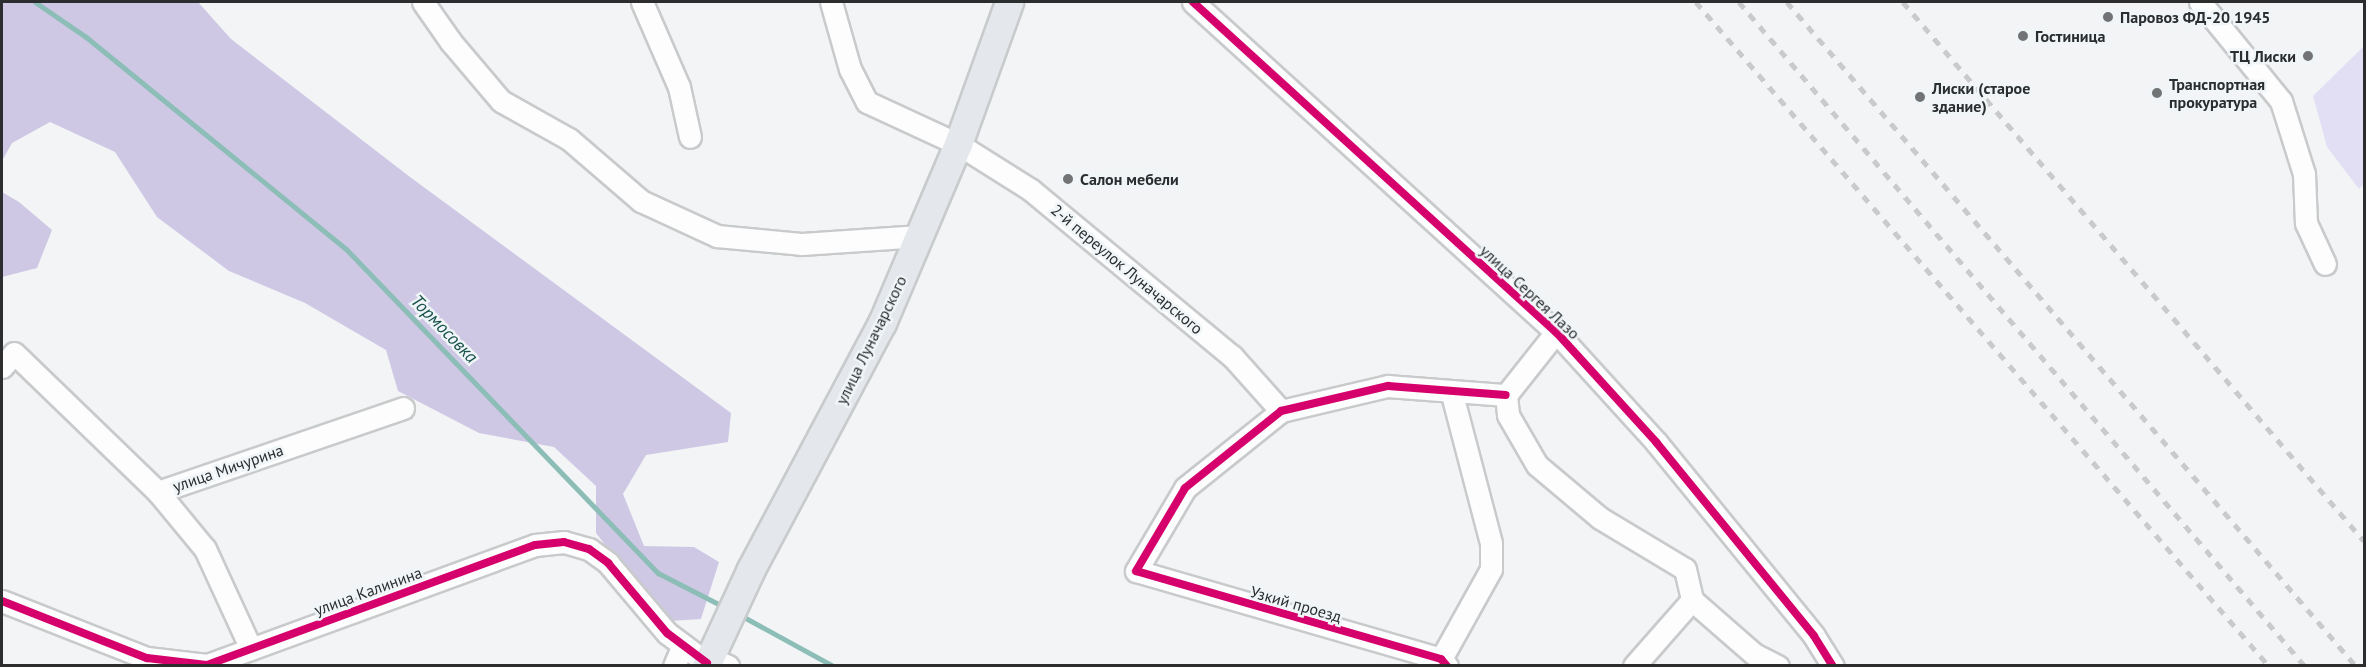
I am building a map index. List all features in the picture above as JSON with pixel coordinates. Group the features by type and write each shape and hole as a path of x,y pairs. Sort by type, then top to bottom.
{"main road":[{"name":"улица Луначарского","path":"713,663 752,569 882,323 921,236 958,144 1009,2"}],"street":[{"path":"423,2 451,42 501,101 569,139 641,201 717,236 801,244 921,236"},
{"path":"642,2 679,87 690,137"},
{"name":"2-й переулок Луначарского","path":"831,2 850,69 867,102 958,144 1031,190 1232,356 1281,411"},
{"name":"улица Сергея Лазо","path":"1193,2 1556,332 1664,451 1814,636 1833,666"},
{"path":"2200,2 2281,101 2304,174 2306,223 2325,264"},
{"name":"улица Сергея Лазо","path":"1506,395 1556,332"},
{"name":"улица Мичурина","path":"2,367 14,353 158,492 403,408"},
{"path":"1281,411 1388,386 1506,395 1508,415 1537,465 1600,518 1685,569 1692,600 1754,654 1778,666"},
{"path":"1444,662 1491,569 1491,543 1451,391"},
{"name":"Узкий проезд","path":"1281,411 1185,488 1136,571 1444,662"},
{"path":"158,492 205,549 251,649"},
{"name":"улица Калинина","path":"2,601 147,658 207,665 535,545 564,542 589,549 608,563 667,633 682,645 713,663"},
{"path":"1634,666 1692,600"},
{"path":"674,666 682,645"}],"shaded area":[{"path":"2,2 198,2 231,39 410,177 731,413 728,442 646,455 623,494 644,546 694,547 719,562 701,619 670,621 625,571 596,533 596,486 554,447 479,433 398,391 386,350 305,303 229,271 157,217 115,152 50,122 12,143 2,161"},
{"path":"2364,46 2364,184 2359,189 2327,147 2313,96"},
{"path":"2,192 19,202 52,230 37,268 2,277"}],"waterway":[{"name":"Тормосовка","path":"35,2 86,37 346,249 658,573 726,608"},
{"name":"Тормосовка","path":"740,615 833,666"}],"railway":[{"path":"1696,2 2269,666"},
{"path":"1739,2 2305,666"},
{"path":"1787,2 2356,666"},
{"path":"1903,2 2364,541"}],"cycle path":[{"path":"1193,2 1556,332 1656,442 1814,636 1833,666"},
{"path":"1447,666 1441,659 1136,571 1185,488 1281,411 1388,386 1506,395"},
{"path":"2,601 147,658 207,665 535,545 564,542 589,549 608,563 667,633 707,663"}],"place":[{"name":"Паровоз ФД-20 1945","path":"2108,17"},
{"name":"Гостиница","path":"2023,36"},
{"name":"ТЦ Лиски","path":"2308,56"},
{"name":"Транспортная прокуратура","path":"2157,93"},
{"name":"Лиски (старое здание)","path":"1920,97"},
{"name":"Салон мебели","path":"1068,179"}]}
